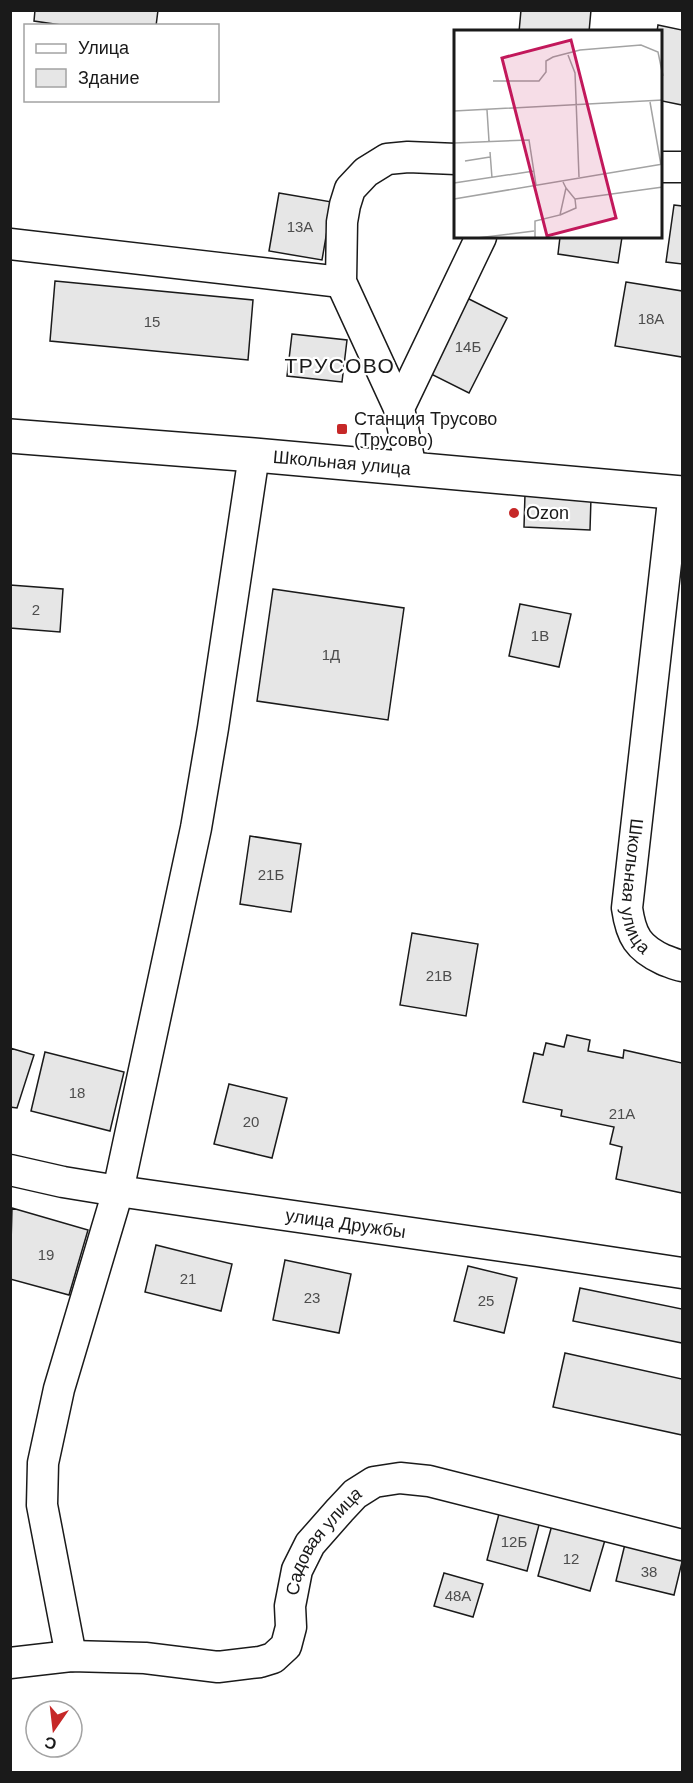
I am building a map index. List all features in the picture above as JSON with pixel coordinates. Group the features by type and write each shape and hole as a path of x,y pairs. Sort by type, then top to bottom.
{"main road":[{"name":"Школьная улица","path":"10,436 254,455 678,493"}],"street":[{"path":"411,469 399,408 341,282 342,222 350,189 366,172 387,159 408,157 454,159"},
{"path":"663,167 682,167"},
{"path":"399,408 481,238"},
{"path":"10,244 341,282"},
{"path":"71,1656 42,1505 43,1463 59,1389 118,1191 196,828 254,455"},
{"name":"Школьная улица","path":"678,493 670,636 627,908 630,925 638,943 655,955 682,966"},
{"name":"улица Дружбы","path":"10,1170 118,1191 682,1274"},
{"name":"Садовая улица","path":"10,1663 71,1656 145,1658 218,1667 260,1662 273,1658 286,1646 291,1627 290,1606 297,1570 310,1544 355,1494 374,1482 399,1478 429,1481 682,1545"}],"building":[{"path":"35,10 158,10 156,24 54,24 34,21"},
{"path":"521,10 591,10 589,30 519,30"},
{"path":"658,25 682,30 682,105 663,101 663,30 657,30"},
{"path":"279,193 332,202 322,260 269,251"},
{"path":"674,205 682,206 682,264 666,262"},
{"path":"560,238 622,238 618,263 558,254"},
{"path":"55,281 253,300 248,360 50,341"},
{"path":"626,282 682,291 682,357 615,346"},
{"path":"467,298 507,318 469,393 429,373"},
{"path":"292,334 347,340 342,382 287,376"},
{"path":"525,494 591,498 590,530 524,527"},
{"path":"10,585 63,589 60,632 10,628"},
{"path":"273,589 404,608 388,720 257,701"},
{"path":"520,604 571,614 559,667 509,656"},
{"path":"250,836 301,844 291,912 240,904"},
{"path":"412,933 478,944 466,1016 400,1005"},
{"path":"567,1035 590,1040 588,1051 623,1058 624,1050 682,1063 682,1193 616,1179 622,1147 610,1144 614,1127 561,1116 562,1110 523,1102 534,1053 543,1055 546,1043 564,1047"},
{"path":"10,1048 34,1055 17,1108 10,1107"},
{"path":"45,1052 124,1072 110,1131 31,1111"},
{"path":"229,1084 287,1098 272,1158 214,1144"},
{"path":"12,1208 88,1230 69,1295 10,1279"},
{"path":"156,1245 232,1264 221,1311 145,1292"},
{"path":"285,1260 351,1274 339,1333 273,1320"},
{"path":"468,1266 517,1278 504,1333 454,1321"},
{"path":"580,1288 682,1309 682,1343 573,1321"},
{"path":"565,1353 682,1379 682,1435 553,1407"},
{"path":"500,1510 540,1521 527,1571 487,1560"},
{"path":"552,1525 605,1540 590,1591 538,1576"},
{"path":"626,1540 682,1554 674,1595 616,1581"},
{"path":"444,1573 483,1584 473,1617 434,1606"}],"place":[{"name":"Станция Трусово (Трусово)","path":"342,429"},
{"name":"Ozon","path":"514,513"}],"district":[{"name":"ТРУСОВО","path":"340,365"}]}
